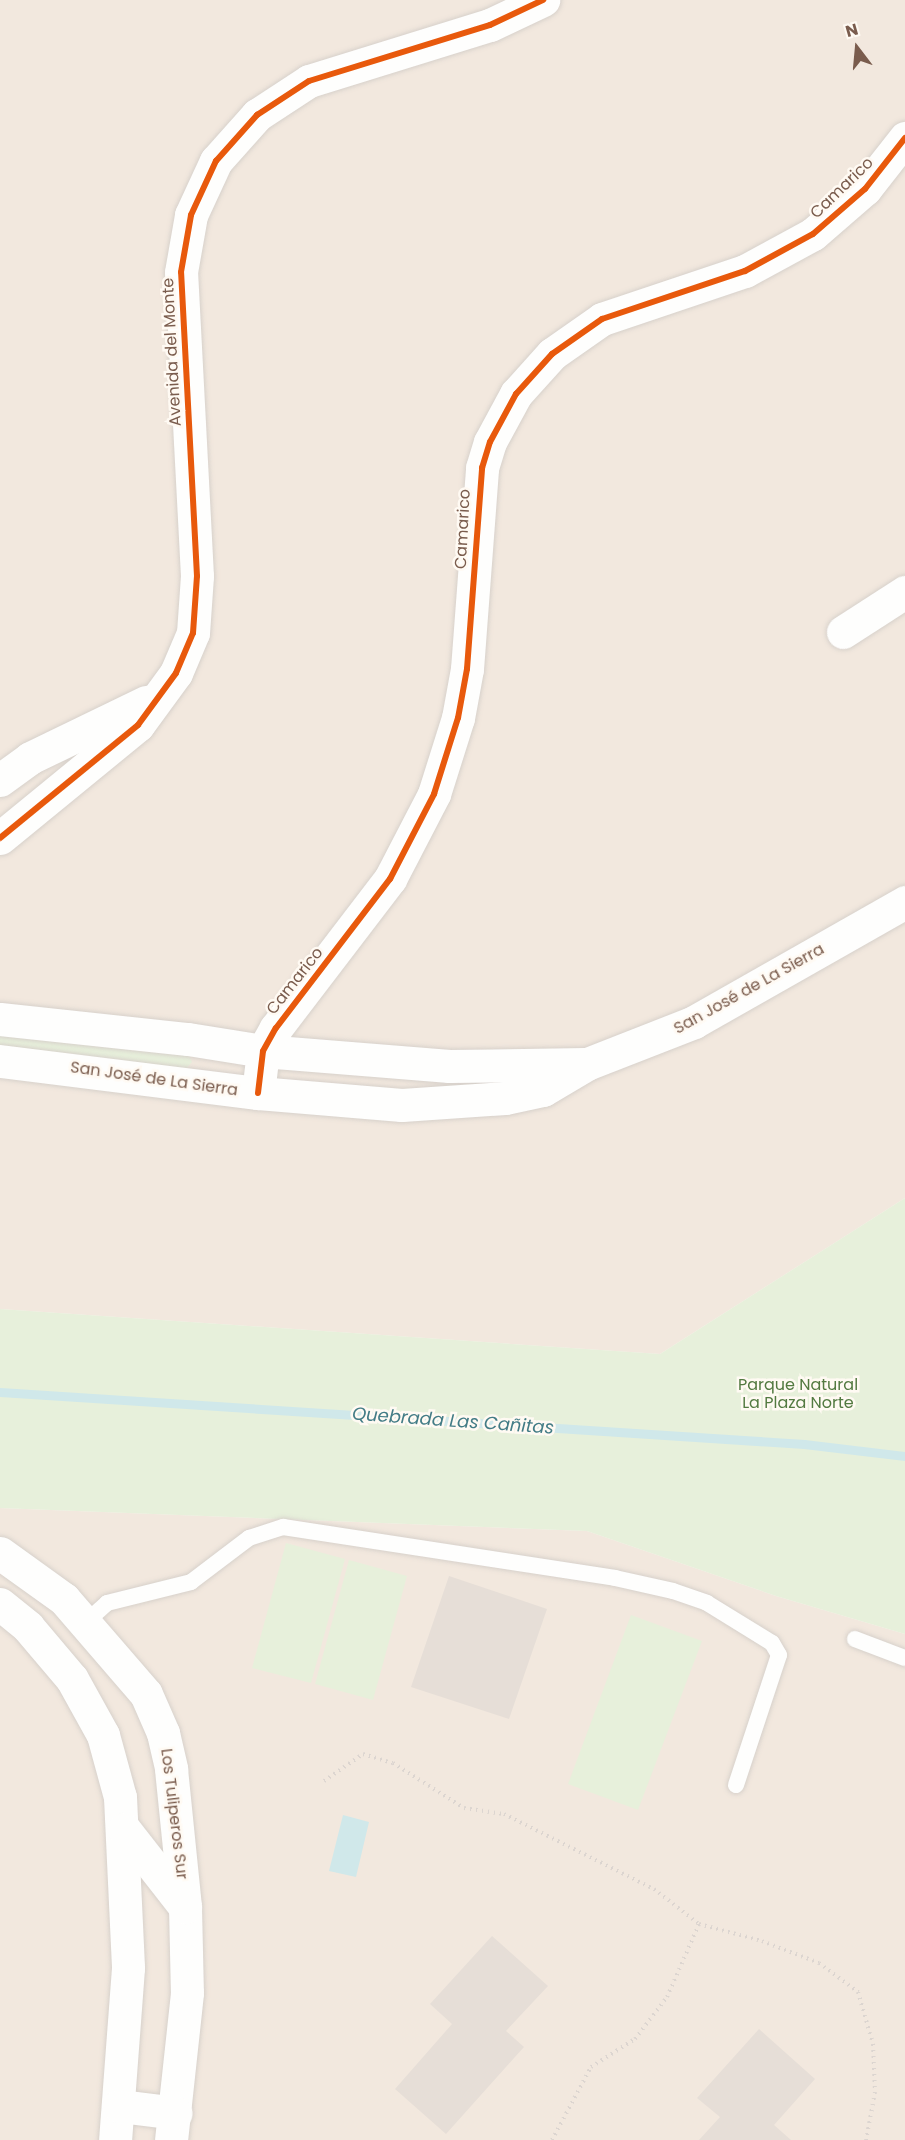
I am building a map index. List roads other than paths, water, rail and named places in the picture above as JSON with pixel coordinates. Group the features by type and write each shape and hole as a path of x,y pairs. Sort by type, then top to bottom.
{"street":[{"name":"Avenida del Monte","path":"0,838 41,800 123,740 162,691 186,652 196,613 181,272 191,215 206,179 235,136 257,115 309,81 490,25 543,0"},
{"name":"Camarico","path":"258,1093 263,1051 276,1028 390,879 434,794 458,718 467,669 482,468 498,426 516,394 552,354 602,319 745,271 813,234 865,189 905,138"},
{"path":"843,632 905,592"},
{"name":"Avenida del Monte","path":"0,780 30,758 121,717 162,691"},
{"name":"San José de La Sierra","path":"0,1061 258,1093 402,1105 505,1098 543,1090 587,1064 694,1022 905,902"},
{"name":"San José de La Sierra","path":"0,1019 177,1038 263,1051 449,1066 587,1064"},
{"name":"Los Tuliperos Sur","path":"0,1553 64,1599 146,1694 163,1733 171,1769 185,1907 187,1993 173,2126"},
{"path":"0,1604 53,1653 89,1706 113,1766 124,1828 128,1968 115,2140"},
{"path":"124,1828 185,1907"},
{"path":"119,2106 173,2126"}],"lane":[{"path":"85,1623 106,1603 191,1582 249,1538 283,1527 579,1572 673,1591 707,1603 772,1643 779,1655 736,1785"},
{"path":"855,1639 905,1658"}],"water":[{"path":"343,1815 369,1822 356,1877 329,1871"}],"waterway":[{"name":"Quebrada Las Cañitas","path":"0,1392 804,1444 905,1456"}],"park label":[{"name":"Parque Natural La Plaza Norte","path":"798,1394"}]}
